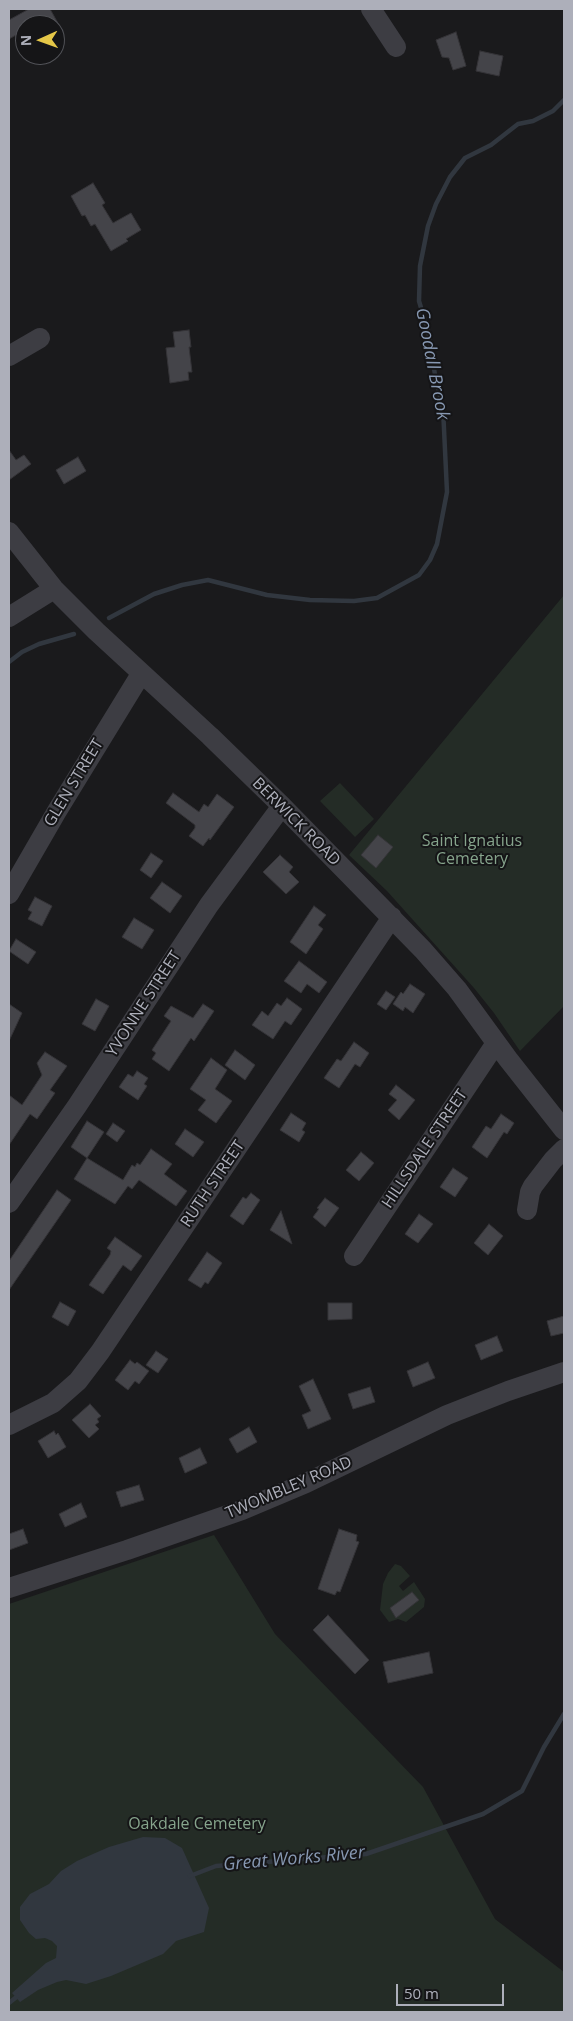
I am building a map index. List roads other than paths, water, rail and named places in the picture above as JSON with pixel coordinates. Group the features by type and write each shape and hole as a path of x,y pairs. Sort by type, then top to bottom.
{"street":[{"path":"371,9 396,47"},
{"path":"9,356 40,338"},
{"name":"BERWICK ROAD","path":"9,532 54,589 141,674 210,736 392,917 457,989 496,1043 564,1130"},
{"path":"9,617 54,589"},
{"name":"GLEN STREET","path":"9,894 57,811 141,674"},
{"name":"YVONNE STREET","path":"9,1203 76,1106 209,905 282,806"},
{"name":"RUTH STREET","path":"9,1425 53,1404 72,1387 89,1366 392,917"},
{"name":"HILLSDALE STREET","path":"354,1256 496,1043"},
{"path":"527,1210 533,1186 564,1149"},
{"name":"TWOMBLEY ROAD","path":"9,1588 127,1550 249,1507 306,1483 447,1415 508,1390 564,1372"}],"waterway":[{"name":"Goodall Brook","path":"109,618 154,594 182,585 208,580 267,595 310,600 354,601 377,598 419,575 430,560 437,544 447,492 443,408 436,381 428,331 419,301 420,266 428,226 436,204 450,177 465,158 491,145 518,124 533,121 553,111 564,100"},
{"name":"Goodall Brook","path":"9,662 22,652 39,644 74,634"},
{"name":"Great Works River","path":"190,1876 216,1866 366,1854 483,1814 522,1791 544,1747 564,1714"},
{"name":"Great Works River","path":"9,2003 19,1995"}],"park label":[{"name":"Saint Ignatius Cemetery","path":"472,850"},
{"name":"Oakdale Cemetery","path":"197,1824"}]}
